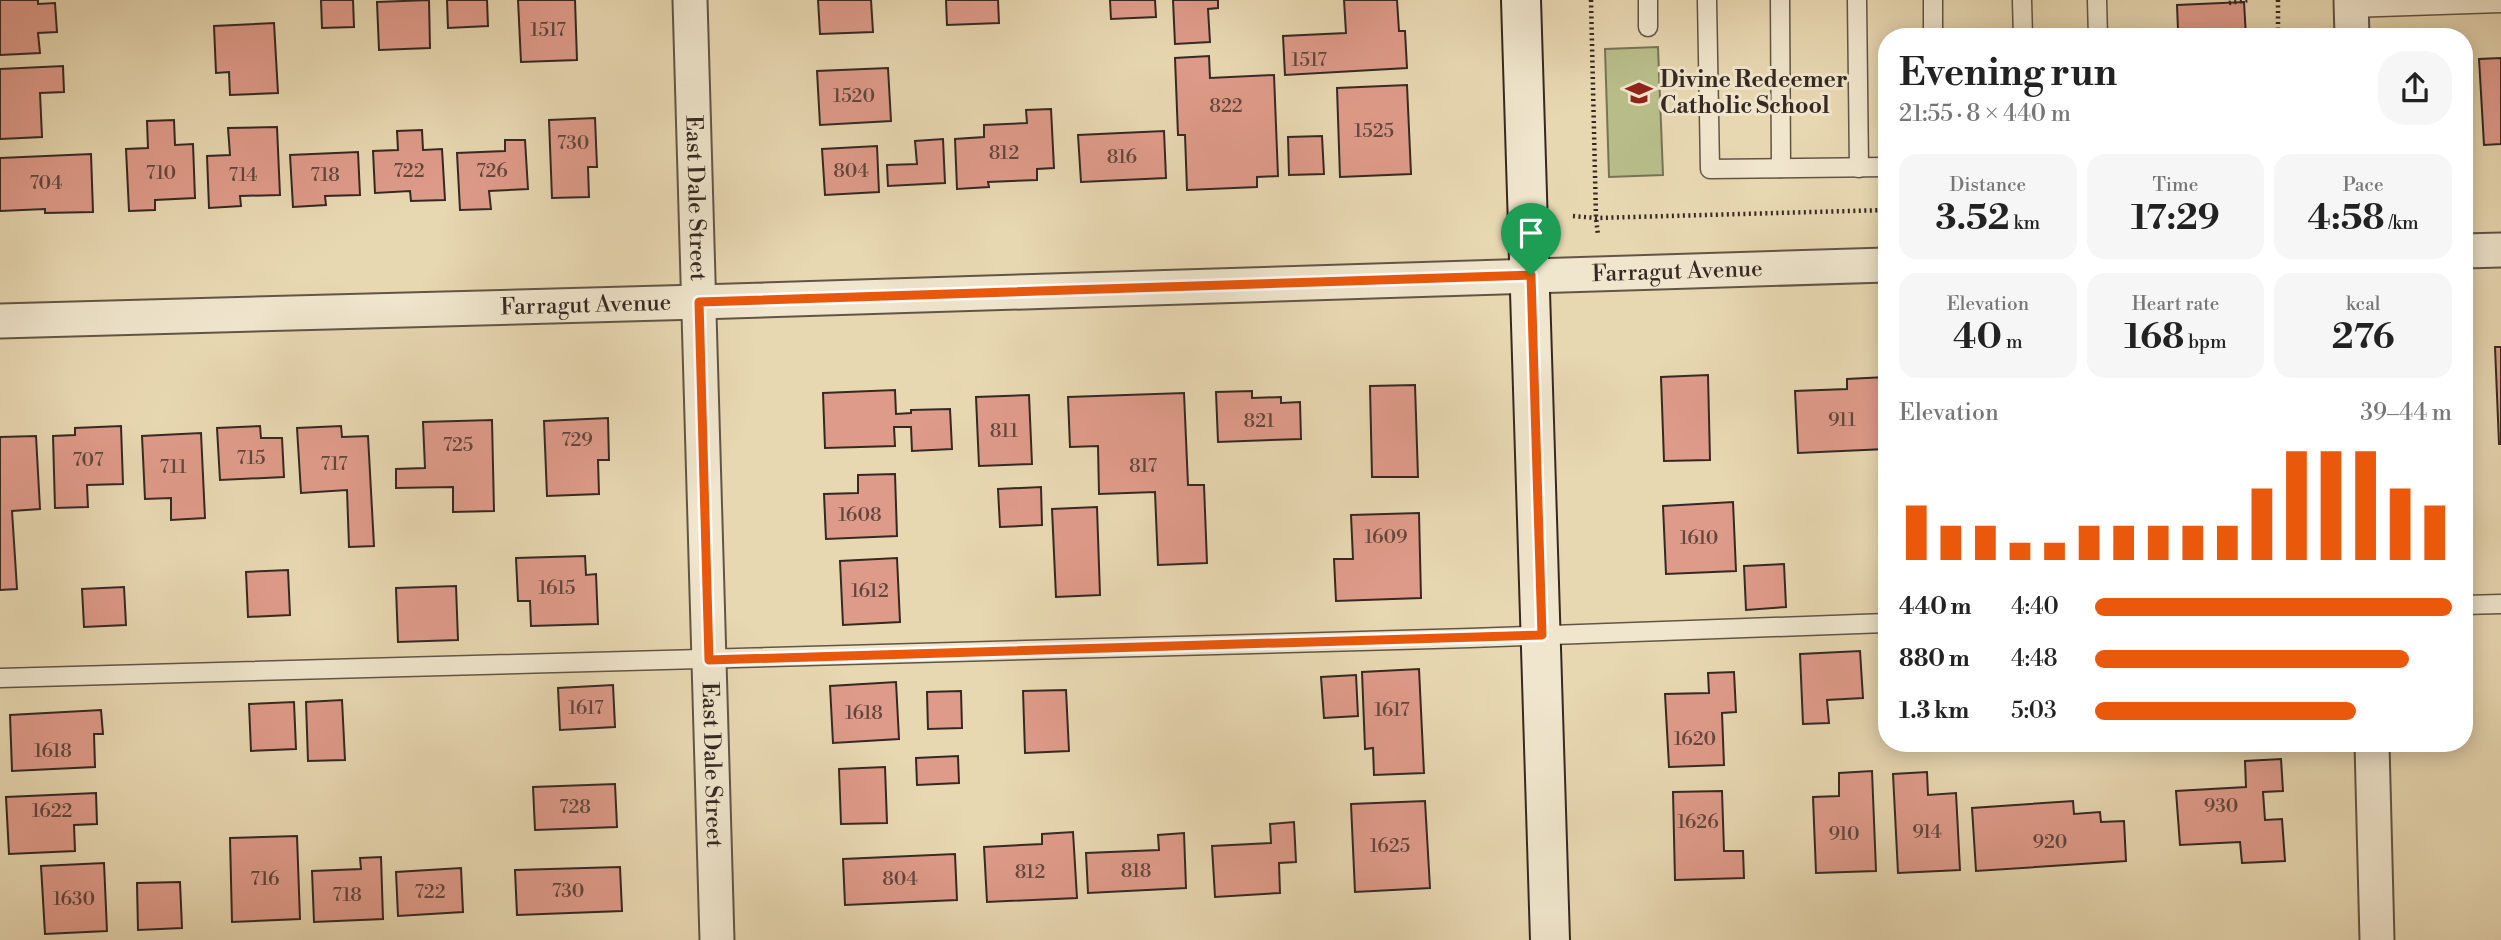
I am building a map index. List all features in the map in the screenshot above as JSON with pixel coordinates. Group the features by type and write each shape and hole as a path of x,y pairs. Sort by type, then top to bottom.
{"street":[{"name":"East Dale Street","path":"690,0 717,940"},
{"path":"1521,0 1550,940"},
{"path":"2473,251 2501,250"},
{"name":"Farragut Avenue","path":"0,321 1878,265"},
{"path":"2372,752 2377,940"}],"lane":[{"path":"1648,0 1648,27"},
{"path":"1707,0 1710,169 1878,167"},
{"path":"1780,0 1781,169"},
{"path":"1857,0 1859,168"},
{"path":"1933,0 1933,28"},
{"path":"2022,0 2023,28"},
{"path":"2097,0 2098,28"},
{"path":"2351,15 2501,3"},
{"path":"2473,605 2501,604"},
{"path":"0,678 709,660 1878,624"}],"path":[{"path":"1591,0 1598,235"},
{"path":"2229,3 2249,0"},
{"path":"2277,0 2278,28"},
{"path":"1573,216 1596,218 1878,210"}],"green space":[{"path":"1658,47 1663,175 1609,177 1605,49"}],"building":[{"path":"0,0 55,3 57,32 38,33 40,53 0,55"},
{"path":"321,0 353,0 354,27 322,28"},
{"path":"429,0 430,48 379,50 377,2"},
{"path":"447,0 487,0 488,26 448,28"},
{"path":"518,0 575,0 577,60 521,62"},
{"path":"818,0 871,0 873,32 820,34"},
{"path":"946,0 998,0 999,23 947,25"},
{"path":"1110,0 1155,0 1156,17 1111,19"},
{"path":"1173,0 1218,0 1218,8 1208,9 1210,42 1175,44"},
{"path":"1344,0 1397,0 1399,31 1405,31 1407,68 1285,75 1283,36 1346,33"},
{"path":"2244,2 2245,28 2178,28 2177,5"},
{"path":"274,23 278,93 230,95 229,72 216,73 214,26"},
{"path":"1209,56 1210,78 1274,75 1278,176 1257,177 1257,187 1187,190 1185,135 1178,135 1175,58"},
{"path":"2501,58 2501,144 2484,145 2479,59"},
{"path":"63,66 64,92 40,93 42,137 0,139 0,69"},
{"path":"888,68 891,121 820,125 817,71"},
{"path":"1407,85 1411,174 1340,177 1337,88"},
{"path":"1051,109 1054,168 1037,169 1037,180 988,182 989,187 957,189 955,139 984,137 984,125 1027,123 1026,110"},
{"path":"595,118 597,167 588,167 589,197 552,198 549,120"},
{"path":"174,120 175,145 193,144 195,198 155,200 155,210 129,211 126,149 148,148 147,121"},
{"path":"277,127 280,195 240,196 241,206 209,208 207,156 230,155 228,128"},
{"path":"422,130 423,150 442,149 445,200 411,201 410,191 375,193 373,151 398,150 397,131"},
{"path":"1164,131 1166,178 1081,182 1078,135"},
{"path":"1322,136 1324,174 1289,175 1288,137"},
{"path":"943,139 945,183 888,186 887,165 917,164 915,141"},
{"path":"505,140 525,140 528,189 489,191 491,209 460,210 457,153 505,151"},
{"path":"877,146 879,192 825,195 822,149"},
{"path":"358,152 360,195 325,196 326,205 293,207 290,155"},
{"path":"91,154 93,212 45,213 45,209 0,211 0,158"},
{"path":"2495,347 2501,347 2501,444 2499,444"},
{"path":"1708,375 1710,460 1664,461 1661,377"},
{"path":"1878,377 1878,449 1798,453 1795,391 1847,389 1847,379"},
{"path":"1415,385 1418,477 1372,477 1370,386"},
{"path":"895,390 896,414 911,413 911,410 950,409 952,449 912,451 911,427 894,427 895,446 825,448 823,393"},
{"path":"1252,391 1252,398 1281,397 1281,403 1300,402 1301,439 1218,442 1216,392"},
{"path":"1184,393 1188,485 1204,485 1207,563 1158,565 1155,492 1099,494 1098,446 1070,447 1068,397"},
{"path":"1029,395 1032,464 979,466 976,397"},
{"path":"608,418 609,460 598,460 599,494 547,496 544,421"},
{"path":"492,420 494,511 453,512 453,487 396,488 396,469 425,468 423,422"},
{"path":"121,426 123,484 87,485 88,507 55,508 53,436 75,435 75,428"},
{"path":"260,426 261,438 282,438 284,477 220,480 217,428"},
{"path":"341,426 342,437 368,436 374,546 349,547 347,490 301,493 297,428"},
{"path":"201,433 205,518 171,520 171,498 145,499 142,436"},
{"path":"36,436 40,509 12,511 17,589 0,590 0,437"},
{"path":"895,474 897,536 826,539 824,494 858,493 858,475"},
{"path":"1041,487 1042,525 1000,527 998,489"},
{"path":"1733,502 1736,571 1666,574 1663,506"},
{"path":"1097,507 1100,595 1056,597 1052,509"},
{"path":"1419,513 1421,598 1336,601 1334,559 1353,559 1351,515"},
{"path":"585,556 586,575 596,574 598,624 531,626 530,601 518,601 516,558"},
{"path":"897,558 900,622 843,625 840,561"},
{"path":"1784,564 1786,607 1746,610 1744,566"},
{"path":"288,570 290,615 248,617 246,572"},
{"path":"456,586 458,640 398,642 396,588"},
{"path":"124,587 126,625 84,627 82,589"},
{"path":"1860,651 1863,698 1827,700 1829,723 1803,724 1800,654"},
{"path":"1419,669 1424,773 1374,775 1373,748 1365,749 1362,672"},
{"path":"1734,672 1736,712 1722,713 1724,765 1669,767 1665,694 1709,693 1708,673"},
{"path":"1356,675 1358,716 1324,718 1321,677"},
{"path":"896,682 899,739 833,743 830,686"},
{"path":"613,685 615,727 560,730 558,688"},
{"path":"1066,690 1069,751 1025,753 1023,691"},
{"path":"961,691 962,728 928,729 927,692"},
{"path":"342,700 345,760 308,761 306,702"},
{"path":"294,702 296,749 251,751 249,704"},
{"path":"101,710 103,734 94,734 95,767 12,771 10,715"},
{"path":"958,756 959,783 917,785 916,758"},
{"path":"2281,759 2283,791 2263,792 2265,820 2282,819 2285,861 2242,863 2240,842 2180,845 2176,791 2246,787 2245,761"},
{"path":"885,767 887,823 841,824 839,769"},
{"path":"1872,771 1876,871 1816,873 1813,797 1839,796 1839,773"},
{"path":"1927,772 1928,795 1956,793 1960,870 1898,873 1893,774"},
{"path":"615,784 617,827 535,830 533,787"},
{"path":"1722,791 1724,851 1743,851 1744,878 1675,880 1673,792"},
{"path":"96,793 97,824 74,825 75,851 9,854 6,797"},
{"path":"1425,801 1430,888 1355,892 1351,804"},
{"path":"2073,801 2074,814 2100,812 2101,822 2124,821 2126,861 1976,871 1972,808"},
{"path":"1294,822 1296,862 1279,863 1280,893 1215,897 1212,846 1271,843 1270,824"},
{"path":"1073,832 1077,898 987,902 984,847 1042,844 1042,834"},
{"path":"1184,833 1186,888 1088,893 1086,853 1159,850 1158,835"},
{"path":"297,836 300,919 232,922 230,838"},
{"path":"955,854 957,900 845,905 843,859"},
{"path":"381,857 383,919 314,922 312,871 361,869 360,858"},
{"path":"104,863 107,931 45,934 41,866"},
{"path":"620,867 622,911 517,915 515,870"},
{"path":"461,868 463,912 398,916 396,872"},
{"path":"180,882 182,928 138,930 137,883"}],"place":[{"name":"Divine Redeemer Catholic School","path":"1639,93"}],"route":[{"path":"1531,275 1542,635 709,660 699,302 1531,275"}]}
